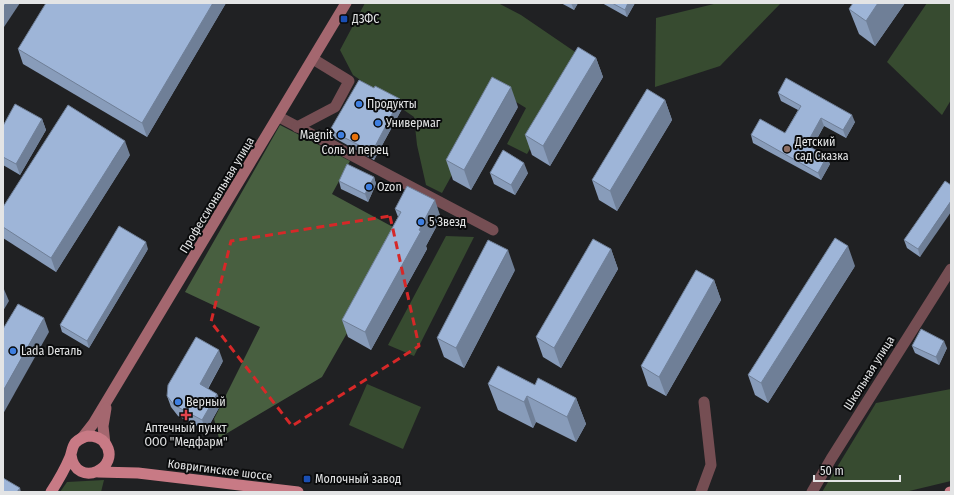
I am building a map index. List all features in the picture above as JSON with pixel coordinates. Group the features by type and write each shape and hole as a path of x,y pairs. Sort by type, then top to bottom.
{"main road":[{"name":"Профессиональная улица","path":"52,490 71,455 74,445 82,438 93,424 279,117 346,3"},
{"name":"Профессиональная улица","path":"107,449 103,426 108,399"},
{"path":"82,438 92,436 102,440 107,449 106,464 98,472"},
{"name":"Ковригинское шоссе","path":"107,449 115,463 138,473"},
{"path":"71,455 74,465 82,472"},
{"name":"Профессиональная улица","path":"52,490 62,479 70,474 98,472"},
{"name":"Ковригинское шоссе","path":"98,472 138,473 298,492"}],"street":[{"path":"297,128 335,107 349,81 313,59"},
{"path":"279,117 297,128 493,230"},
{"name":"Школьная улица","path":"812,492 831,459 951,269"},
{"path":"701,492 711,465 704,402"}],"highlighted area":[{"path":"390,216 419,346 292,426 211,322 231,241"}],"green space":[{"path":"365,3 498,3 521,15 584,58 527,154 507,144 526,108 498,91 442,193 426,185 417,145 414,117 353,75 340,50"},
{"path":"718,3 781,3 720,66 655,87 656,18"},
{"path":"927,3 951,3 951,100 942,115 887,62"},
{"path":"280,125 350,161 332,194 404,233 322,377 219,438 214,419 260,327 185,292"},
{"path":"446,236 474,237 414,356 388,345"},
{"path":"367,384 421,407 403,449 349,425"},
{"path":"951,389 951,481 905,492 822,492 876,403"},
{"path":"104,480 101,492 60,492 67,482"}],"building":[{"path":"46,3 213,3 142,123 18,49"},
{"path":"612,3 628,3 625,10"},
{"path":"853,3 878,3 866,21 849,9"},
{"path":"578,47 596,58 543,146 525,135"},
{"path":"492,77 511,87 464,170 446,160"},
{"path":"786,78 852,115 843,130 821,118 806,145 827,156 818,173 751,135 760,119 785,133 801,106 778,93"},
{"path":"359,80 374,88 375,86 400,99 372,152 330,130"},
{"path":"647,89 665,100 610,191 592,180"},
{"path":"15,104 42,119 16,164 3,157 3,126"},
{"path":"68,105 125,141 51,258 3,227 3,207"},
{"path":"503,150 524,163 511,185 490,173"},
{"path":"347,164 374,177 365,194 339,181"},
{"path":"945,181 951,185 951,201 918,249 904,240"},
{"path":"407,186 435,200 419,230 421,231 365,332 342,320 401,212 395,209"},
{"path":"119,226 146,242 87,341 60,325"},
{"path":"835,238 848,246 761,383 748,375"},
{"path":"593,239 611,249 554,348 536,337"},
{"path":"488,240 508,250 456,348 437,338"},
{"path":"696,270 714,280 659,377 641,366"},
{"path":"18,304 44,318 3,391 3,329"},
{"path":"921,329 944,341 936,357 912,346"},
{"path":"196,337 219,350 200,384 217,394 202,420 174,405 167,396 168,385"},
{"path":"498,366 535,385 538,378 576,398 567,417 527,396 524,402 488,384"},
{"path":"3,478 20,488 17,492 3,492"}],"place":[{"name":"ДЗФС","path":"344,19"},
{"name":"Продукты","path":"359,104"},
{"name":"Универмаг","path":"378,123"},
{"name":"Magnit","path":"341,135"},
{"name":"Соль и перец","path":"355,137"},
{"name":"Детский сад Сказка","path":"787,149"},
{"name":"Ozon","path":"369,187"},
{"name":"5 Звезд","path":"421,222"},
{"name":"Lada Dеталь","path":"13,351"},
{"name":"Верный","path":"178,402"},
{"name":"Аптечный пункт ООО \"Медфарм\"","path":"186,415"},
{"name":"Молочный завод","path":"307,479"}]}
